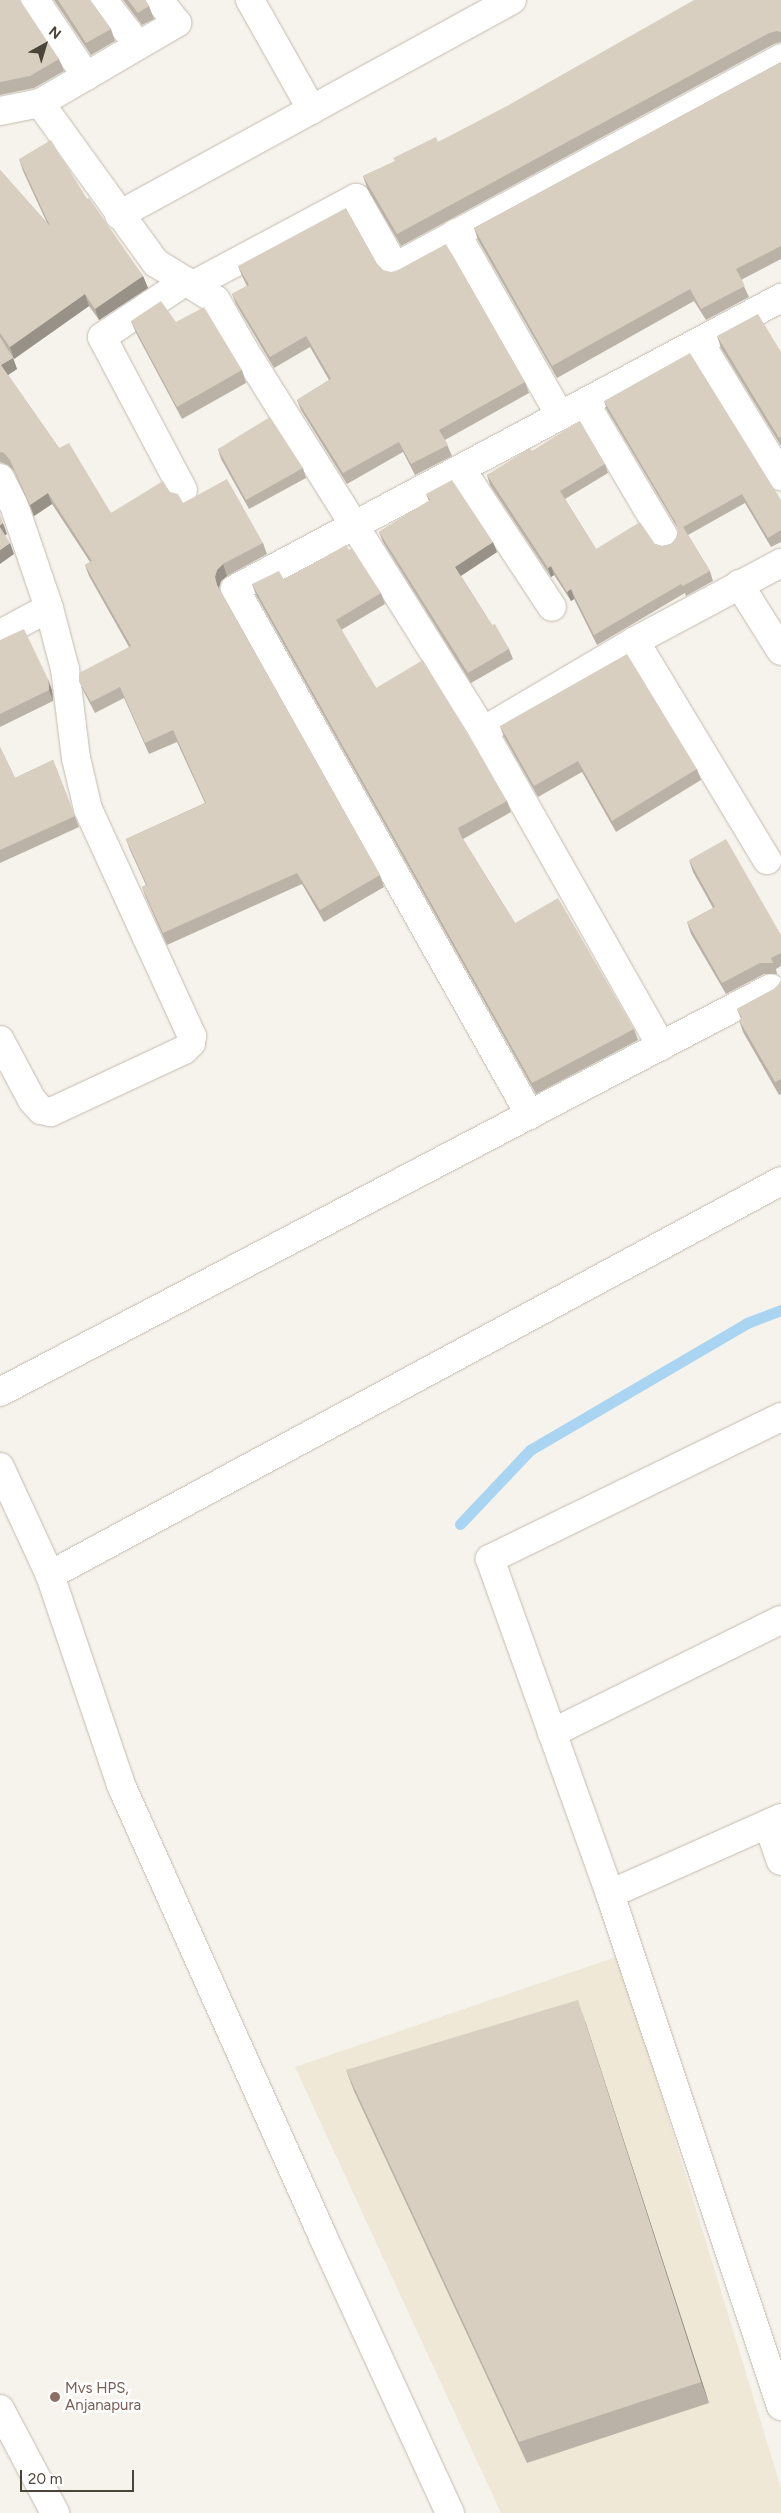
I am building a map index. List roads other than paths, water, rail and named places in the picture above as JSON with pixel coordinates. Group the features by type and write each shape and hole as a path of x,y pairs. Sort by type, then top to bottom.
{"street":[{"path":"35,0 86,76"},
{"path":"102,0 138,45"},
{"path":"0,111 40,103 177,22 159,0"},
{"path":"250,0 312,110"},
{"path":"119,215 512,0"},
{"path":"183,490 102,337 190,283 356,198 395,267 781,58"},
{"path":"40,103 119,215 156,263 216,300 243,348 484,731 660,1046"},
{"path":"456,233 560,415"},
{"path":"530,1114 235,588 355,526 560,415 700,343 781,298"},
{"path":"700,343 781,476"},
{"path":"585,403 666,540"},
{"path":"462,469 552,607"},
{"path":"0,478 14,505 49,608 65,669 76,758 88,809 192,1036 191,1043 184,1050 50,1112 41,1110 32,1100 0,1040"},
{"path":"484,731 635,641 781,563"},
{"path":"739,584 781,651"},
{"path":"0,634 49,608"},
{"path":"635,641 767,860"},
{"path":"0,1392 771,988"},
{"path":"50,1574 781,1181"},
{"path":"781,1417 490,1559 610,1894 781,2406"},
{"path":"0,1467 50,1574 120,1785 450,2513"},
{"path":"552,1733 781,1620"},
{"path":"610,1894 775,1821 781,1861"},
{"path":"2,2418 55,2513"}],"waterway":[{"path":"460,1524 530,1450 747,1323 781,1310"}],"place":[{"name":"Mvs HPS, Anjanapura","path":"55,2397"}]}
